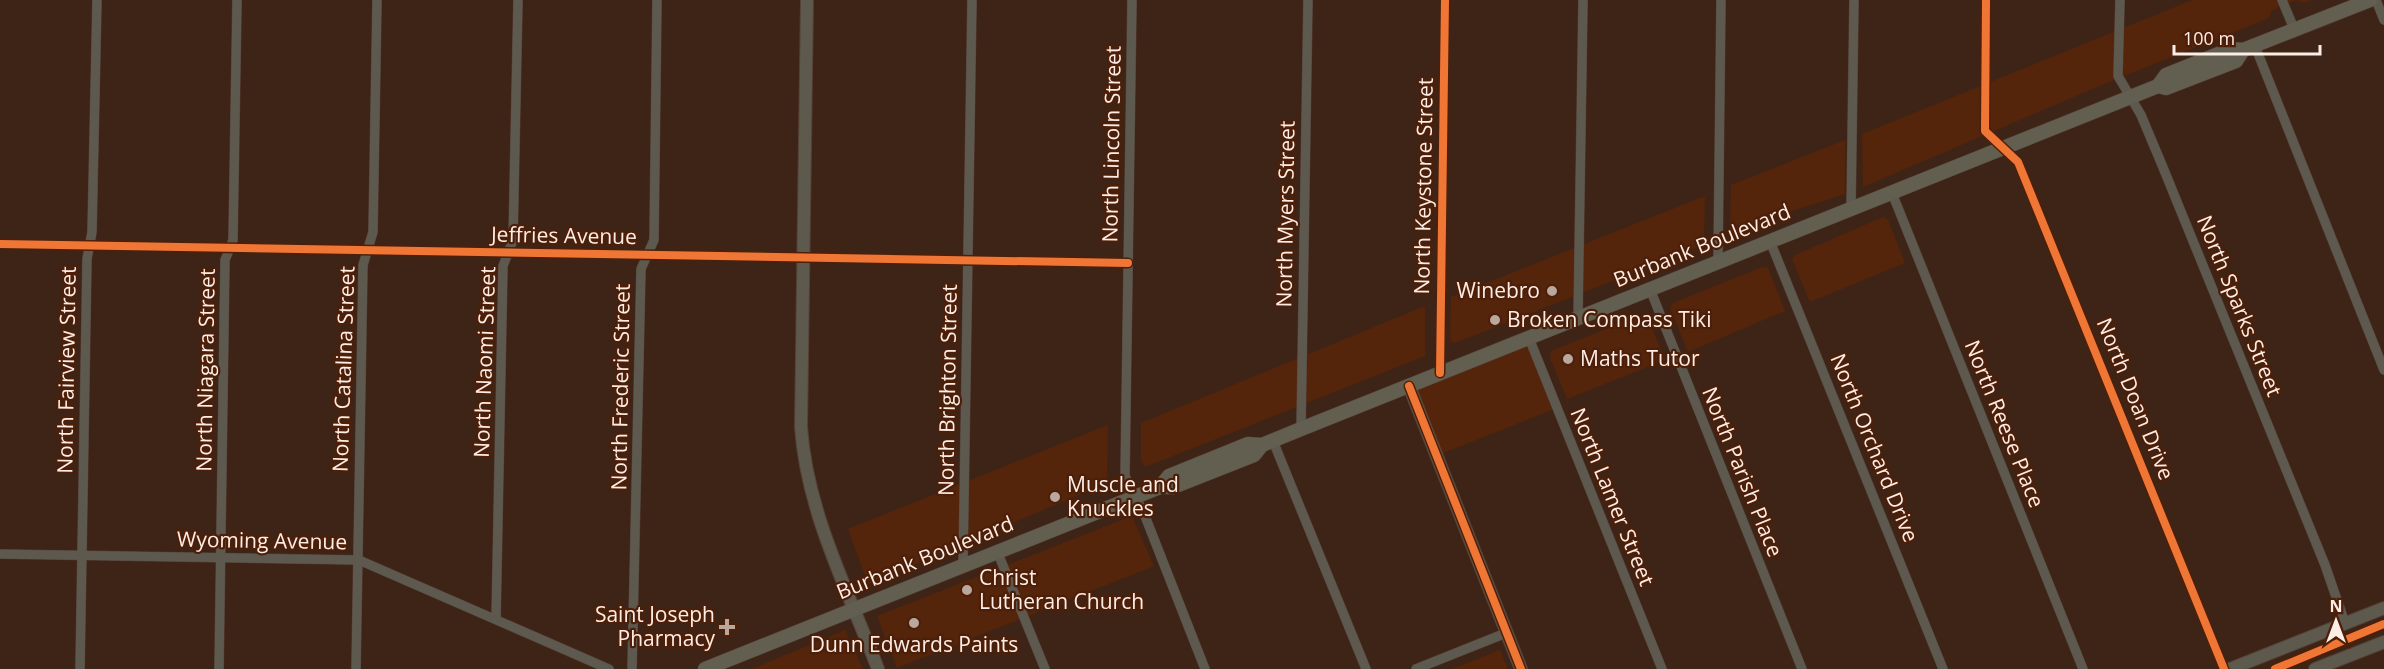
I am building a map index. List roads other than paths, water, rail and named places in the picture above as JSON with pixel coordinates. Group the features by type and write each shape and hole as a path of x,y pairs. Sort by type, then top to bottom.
{"main road":[{"path":"807,0 801,427 805,471 824,535 878,669"},
{"name":"Burbank Boulevard","path":"710,668 1160,487 1169,477 1248,444 1268,443 2158,86 2166,75 2231,49 2249,48 2370,0"},
{"path":"1409,386 1521,669"},
{"path":"2230,669 2384,608"},
{"path":"2315,669 2384,642"}],"street":[{"name":"North Fairview Street","path":"80,669 87,271 92,232 97,0"},
{"name":"North Niagara Street","path":"219,669 225,260 233,240 237,0"},
{"name":"North Catalina Street","path":"356,669 363,265 373,232 377,0"},
{"name":"North Naomi Street","path":"496,619 503,266 513,240 518,0"},
{"name":"North Frederic Street","path":"632,669 641,269 654,240 657,0"},
{"name":"North Brighton Street","path":"963,565 972,0"},
{"name":"North Lincoln Street","path":"1132,0 1125,476 1205,669"},
{"name":"North Myers Street","path":"1301,429 1308,0"},
{"name":"North Keystone Street","path":"1440,374 1445,0"},
{"path":"1578,318 1583,0"},
{"path":"1718,261 1720,0"},
{"path":"1851,209 1854,0"},
{"path":"1986,0 1984,131 2003,148"},
{"name":"North Sparks Street","path":"2120,0 2118,76 2162,165 2325,565 2345,623"},
{"path":"2282,0 2295,31"},
{"path":"2376,0 2384,20"},
{"path":"2249,48 2384,370"},
{"name":"North Doan Drive","path":"2003,148 2019,162 2224,669"},
{"name":"North Reese Place","path":"1892,193 2083,669"},
{"name":"North Orchard Drive","path":"1770,241 1942,669"},
{"name":"Jeffries Avenue","path":"0,244 1128,263"},
{"name":"North Parish Place","path":"1650,289 1803,669"},
{"name":"North Lamer Street","path":"1529,338 1662,669"},
{"path":"1268,443 1366,669"},
{"path":"997,551 1046,669"},
{"name":"Wyoming Avenue","path":"0,554 358,560 609,669"},
{"path":"1416,669 1506,633"}],"place":[{"name":"Winebro","path":"1552,291"},
{"name":"Broken Compass Tiki","path":"1495,320"},
{"name":"Maths Tutor","path":"1568,359"},
{"name":"Muscle and Knuckles","path":"1055,497"},
{"name":"Christ Lutheran Church","path":"967,590"},
{"name":"Dunn Edwards Paints","path":"914,623"},
{"name":"Saint Joseph Pharmacy","path":"727,627"}]}
